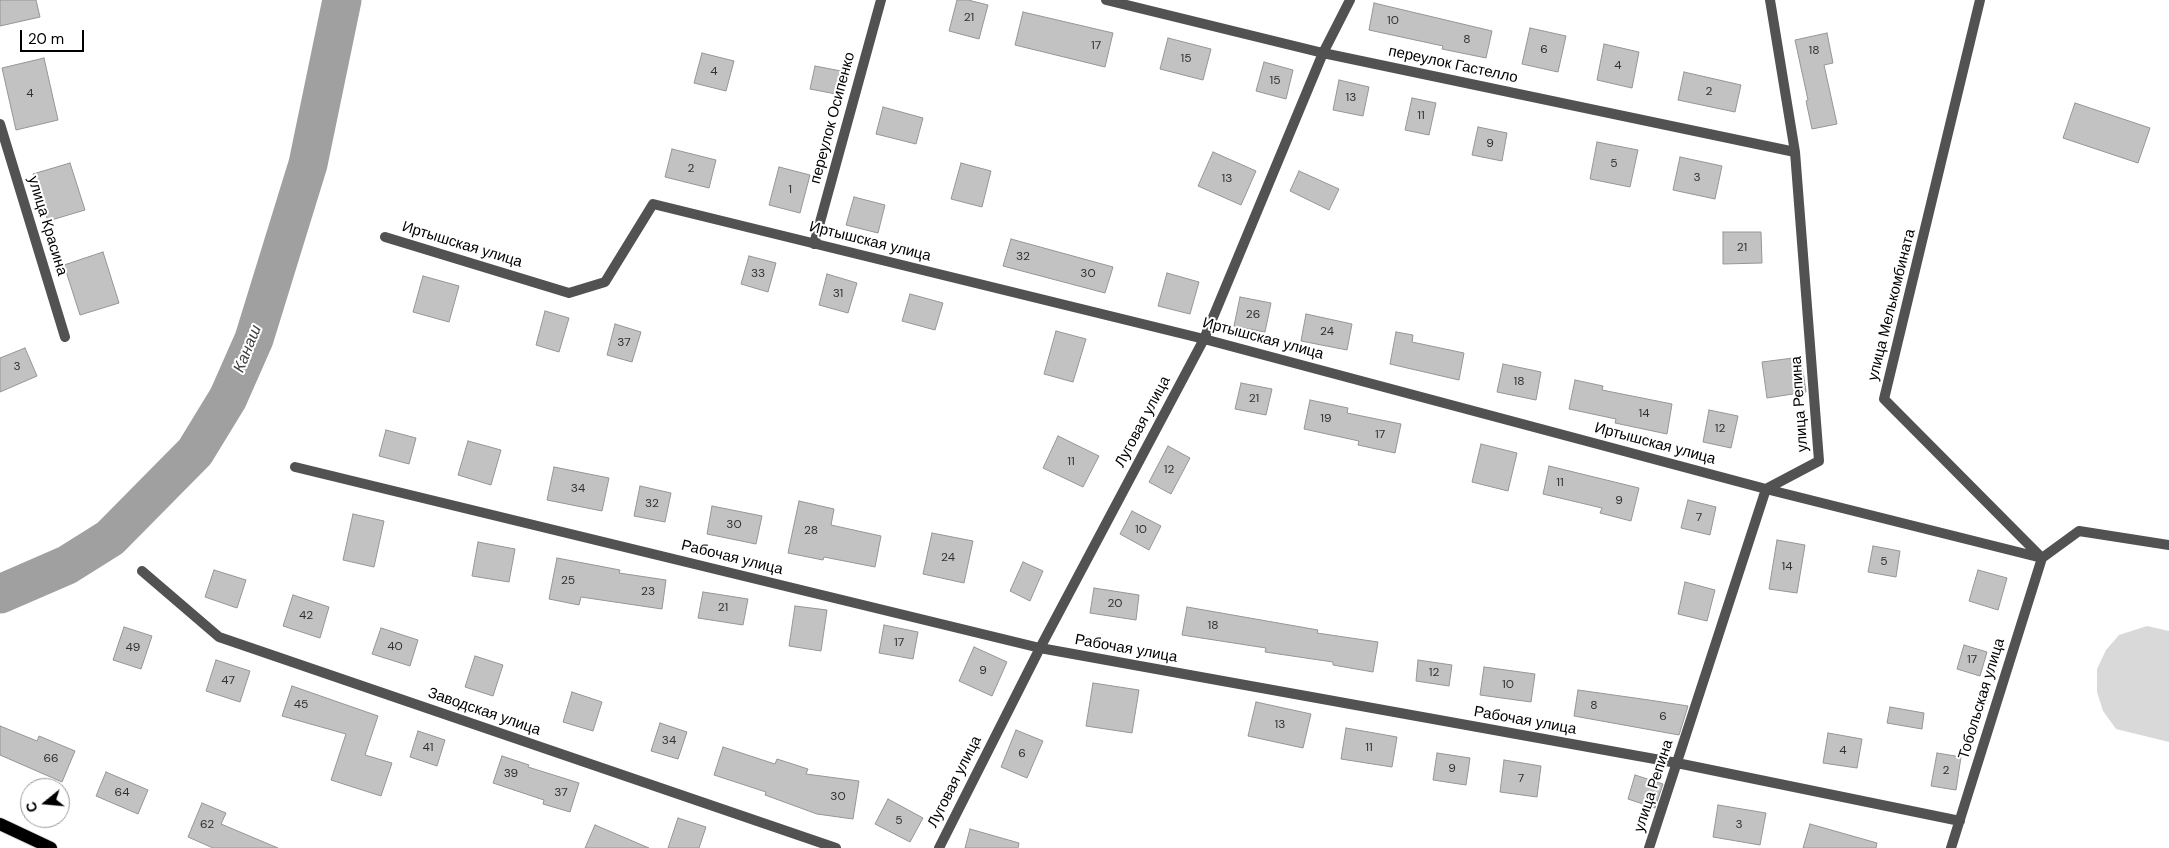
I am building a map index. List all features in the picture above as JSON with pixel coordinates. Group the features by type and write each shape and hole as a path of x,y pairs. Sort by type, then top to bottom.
{"main road":[{"path":"0,824 51,848"}],"street":[{"name":"переулок Осипенко","path":"814,244 881,0"},
{"name":"переулок Гастелло","path":"1106,0 1124,2 1323,53 1795,152"},
{"name":"Луговая улица","path":"939,848 1040,648 1204,339 1323,53 1350,0"},
{"name":"улица Репина","path":"1649,848 1766,489 1819,461 1795,152 1770,0"},
{"name":"улица Мелькомбината","path":"1980,0 1979,12 1884,399 2042,558"},
{"name":"улица Красина","path":"0,124 65,337"},
{"name":"Иртышская улица","path":"385,237 569,293 605,282 653,204 1204,339 1766,489 2042,558"},
{"name":"Рабочая улица","path":"295,467 1040,648 1677,763 1960,821"},
{"path":"2042,558 2079,532 2169,545"},
{"name":"Тобольская улица","path":"1951,848 2042,558"},
{"name":"Заводская улица","path":"142,571 219,637 836,848"}],"shaded area":[{"path":"2147,626 2169,631 2169,742 2116,729 2103,711 2097,692 2097,669 2106,650 2119,635"}],"building":[{"path":"0,0 36,0 40,17 0,26"},
{"path":"957,0 968,0 988,5 979,39 949,31"},
{"path":"1374,3 1492,31 1486,58 1442,49 1443,46 1369,30"},
{"path":"1023,12 1113,33 1105,67 1015,45"},
{"path":"1530,28 1566,36 1558,72 1522,64"},
{"path":"1827,33 1833,63 1824,65 1837,124 1812,129 1806,101 1808,100 1795,40"},
{"path":"1168,38 1211,49 1203,80 1160,69"},
{"path":"1604,44 1639,52 1632,88 1597,80"},
{"path":"702,53 734,61 726,91 694,83"},
{"path":"44,58 58,120 16,130 2,68"},
{"path":"1264,62 1293,70 1286,99 1256,91"},
{"path":"815,66 841,71 836,94 810,89"},
{"path":"1684,72 1741,85 1735,112 1678,100"},
{"path":"1339,80 1369,87 1363,116 1333,110"},
{"path":"1412,98 1436,103 1429,135 1405,130"},
{"path":"2075,103 2150,128 2138,163 2063,138"},
{"path":"883,107 923,118 916,144 876,134"},
{"path":"1478,127 1507,133 1502,161 1472,155"},
{"path":"1597,142 1638,150 1630,187 1590,179"},
{"path":"672,149 716,160 709,188 665,177"},
{"path":"1213,152 1256,171 1241,205 1198,186"},
{"path":"1680,157 1722,166 1715,199 1673,190"},
{"path":"70,163 85,210 48,221 33,174"},
{"path":"961,163 991,171 982,207 951,199"},
{"path":"779,167 810,175 800,213 769,205"},
{"path":"1299,171 1339,189 1329,210 1290,191"},
{"path":"854,197 885,205 878,233 846,225"},
{"path":"1723,232 1761,232 1762,263 1723,264"},
{"path":"1011,239 1113,267 1105,293 1003,266"},
{"path":"103,252 119,303 80,315 64,265"},
{"path":"749,256 776,263 768,292 741,284"},
{"path":"1167,273 1199,282 1190,314 1158,306"},
{"path":"827,274 857,283 848,313 819,305"},
{"path":"423,276 459,286 449,322 413,312"},
{"path":"910,294 943,303 935,330 902,321"},
{"path":"1240,297 1271,303 1265,332 1234,326"},
{"path":"545,311 569,318 559,352 536,345"},
{"path":"1306,314 1352,324 1347,350 1301,341"},
{"path":"615,324 641,332 632,362 607,355"},
{"path":"1056,331 1086,339 1073,382 1044,374"},
{"path":"1396,332 1413,335 1412,342 1464,353 1459,380 1390,364"},
{"path":"25,348 37,376 0,392 0,358"},
{"path":"1801,357 1806,392 1767,398 1762,362"},
{"path":"1503,364 1541,372 1536,400 1497,392"},
{"path":"1575,380 1603,386 1602,390 1672,404 1667,434 1615,423 1616,419 1569,409"},
{"path":"1241,383 1272,389 1266,415 1235,409"},
{"path":"1310,400 1348,408 1347,413 1401,424 1395,453 1358,445 1359,441 1304,429"},
{"path":"1709,410 1738,416 1731,448 1703,442"},
{"path":"386,430 416,438 409,464 379,456"},
{"path":"1058,436 1099,456 1083,487 1043,468"},
{"path":"468,441 501,450 491,485 458,475"},
{"path":"1481,444 1517,453 1508,491 1472,482"},
{"path":"1168,446 1190,458 1171,494 1149,482"},
{"path":"1549,466 1639,488 1631,521 1600,513 1602,508 1543,494"},
{"path":"554,467 609,478 602,511 547,500"},
{"path":"640,486 671,493 665,522 634,516"},
{"path":"1688,500 1716,507 1710,535 1681,528"},
{"path":"799,501 834,509 831,525 881,536 875,567 824,557 823,560 788,553"},
{"path":"712,506 762,516 756,544 707,534"},
{"path":"1132,511 1161,526 1149,550 1120,534"},
{"path":"353,514 384,521 374,567 343,560"},
{"path":"932,533 973,541 964,583 923,574"},
{"path":"1777,540 1805,545 1797,593 1769,589"},
{"path":"478,542 515,549 509,582 472,576"},
{"path":"1873,546 1900,551 1896,577 1868,572"},
{"path":"557,558 620,570 619,573 666,580 662,609 581,597 579,605 549,599"},
{"path":"1023,562 1043,571 1030,601 1010,591"},
{"path":"214,570 246,580 237,608 205,597"},
{"path":"1978,570 2007,578 1998,610 1969,601"},
{"path":"1685,582 1715,590 1707,621 1678,614"},
{"path":"1094,588 1139,595 1136,620 1090,613"},
{"path":"703,592 748,599 743,625 698,618"},
{"path":"293,595 329,607 320,638 283,626"},
{"path":"795,606 827,610 821,651 789,646"},
{"path":"1187,607 1318,630 1317,633 1378,642 1373,672 1333,665 1333,662 1265,652 1266,648 1182,635"},
{"path":"884,625 918,632 913,659 879,653"},
{"path":"124,627 152,636 141,669 113,660"},
{"path":"381,628 418,640 410,666 372,654"},
{"path":"1964,645 1987,652 1980,676 1957,669"},
{"path":"974,647 1007,662 992,696 959,681"},
{"path":"475,656 503,665 493,696 465,687"},
{"path":"216,660 250,671 240,702 206,691"},
{"path":"1418,660 1452,665 1449,686 1416,681"},
{"path":"1484,667 1535,674 1531,702 1480,695"},
{"path":"1093,683 1139,690 1132,733 1086,726"},
{"path":"292,686 378,716 365,755 392,763 381,796 331,780 346,734 282,716"},
{"path":"1578,690 1688,706 1679,735 1574,716"},
{"path":"572,692 602,702 593,731 563,722"},
{"path":"1256,702 1311,714 1303,748 1248,736"},
{"path":"1890,707 1924,713 1922,729 1887,723"},
{"path":"660,723 687,732 678,759 651,751"},
{"path":"0,726 37,741 39,736 75,751 64,778 53,778 0,755"},
{"path":"1346,728 1397,737 1392,767 1341,759"},
{"path":"1016,730 1043,741 1027,778 1001,767"},
{"path":"418,731 445,740 437,766 410,757"},
{"path":"1828,733 1862,739 1857,768 1823,763"},
{"path":"723,747 775,764 777,759 808,769 806,774 859,781 853,819 817,814 765,795 766,792 714,775"},
{"path":"1437,753 1470,758 1466,785 1433,780"},
{"path":"1937,753 1961,757 1956,790 1931,786"},
{"path":"502,756 529,765 528,767 579,783 570,812 543,804 544,800 493,783"},
{"path":"1504,760 1541,766 1537,797 1500,792"},
{"path":"106,772 148,790 138,814 96,796"},
{"path":"1635,775 1663,784 1655,808 1628,799"},
{"path":"888,799 923,818 910,842 875,824"},
{"path":"202,803 226,813 221,824 278,848 213,848 188,837"},
{"path":"1718,805 1766,813 1760,845 1713,837"},
{"path":"678,818 706,827 699,848 668,848"},
{"path":"1810,824 1877,843 1876,848 1803,848"},
{"path":"595,825 649,848 585,848"},
{"path":"970,829 1019,843 1018,848 965,848"}],"waterway":[{"name":"Канаш","path":"0,594 67,565 110,538 195,452 228,398 254,339 308,164 342,0"}]}
